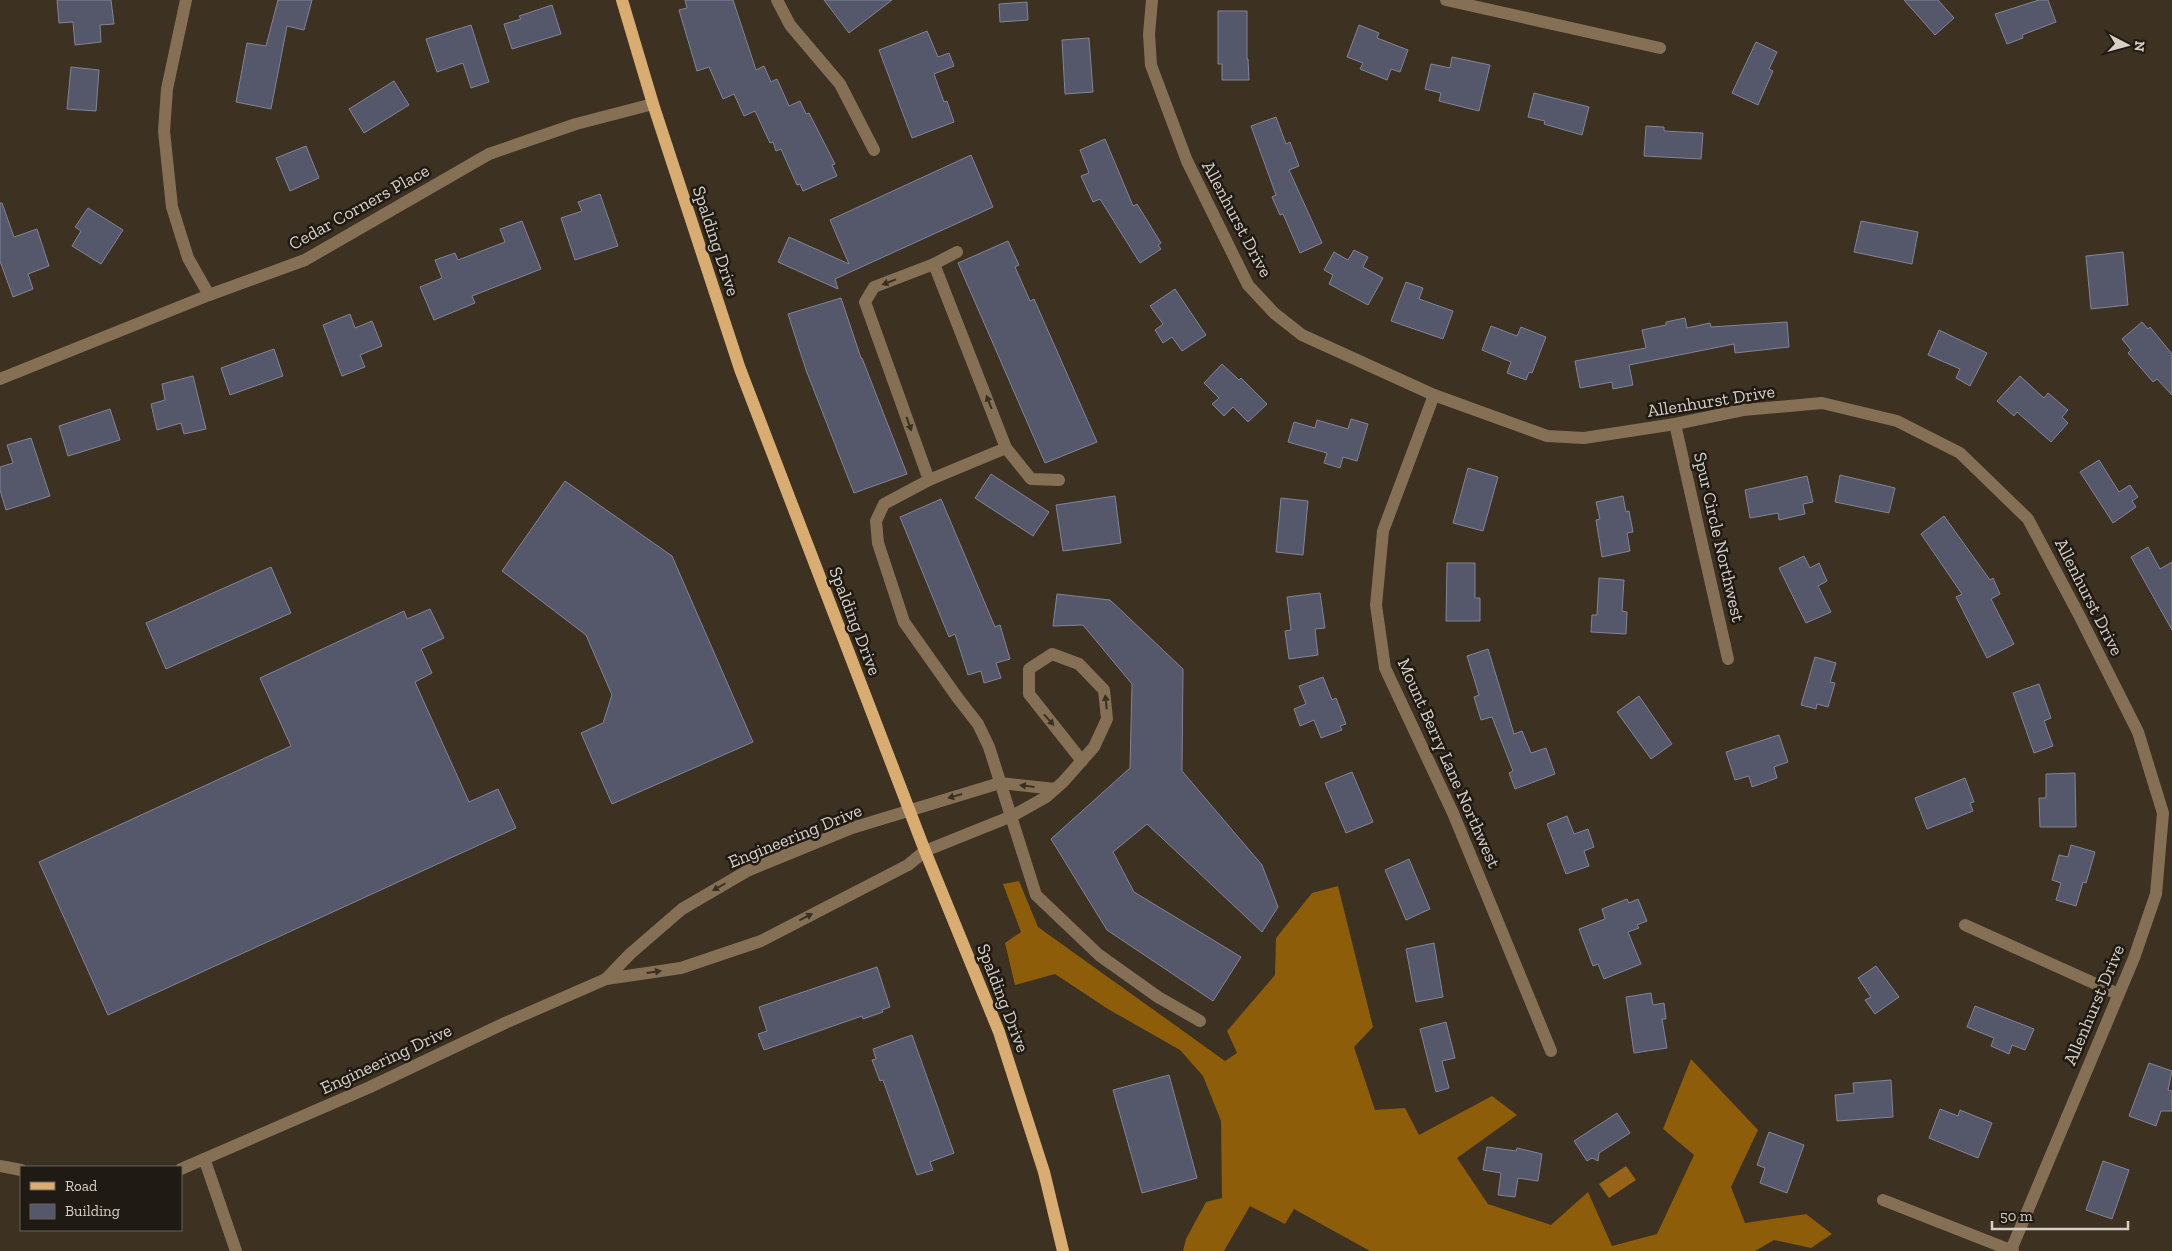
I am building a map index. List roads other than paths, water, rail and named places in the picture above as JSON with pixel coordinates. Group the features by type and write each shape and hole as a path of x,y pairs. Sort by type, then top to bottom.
{"main road":[{"name":"Spalding Drive","path":"622,0 653,104 740,369 926,851 1000,1032 1044,1172 1062,1251"}],"street":[{"path":"186,0 167,89 164,131 172,207 188,258 208,295"},
{"path":"777,0 790,25 840,84 874,150"},
{"name":"Allenhurst Drive","path":"1152,0 1149,34 1151,65 1187,161 1248,285 1274,313 1302,335 1434,395 1547,436 1584,438 1675,424 1743,410 1822,403 1897,421 1960,453 2028,519 2138,732 2163,813 2156,894 2134,958 2012,1251"},
{"path":"1446,0 1660,48"},
{"name":"Cedar Corners Place","path":"0,379 208,295 305,260 490,154 576,124 653,104"},
{"path":"929,480 865,302 874,287 934,264 957,252"},
{"path":"934,264 1006,448 1031,479 1059,480"},
{"name":"Mount Berry Lane Northwest","path":"1434,395 1383,531 1376,605 1386,668 1453,813 1551,1051"},
{"name":"Spur Circle Northwest","path":"1675,424 1728,659"},
{"path":"1006,448 929,480 884,504 876,521 878,543 904,622 956,697 978,724 989,747 1036,895 1099,955 1158,997 1200,1021"},
{"name":"Engineering Drive","path":"182,1169 204,1161 505,1023 606,979 681,968 761,941 908,865 926,851 1012,816 1046,797 1082,761 1094,747 1108,719 1104,690 1080,664 1052,654 1029,669 1029,694 1082,761"},
{"path":"1000,783 1055,789"},
{"name":"Engineering Drive","path":"606,979 630,954 682,909 747,871 852,828 1000,783"},
{"path":"1965,924 2118,994"},
{"path":"204,1161 236,1251"},
{"path":"0,1166 20,1170"},
{"path":"1883,1200 2012,1251"}]}
